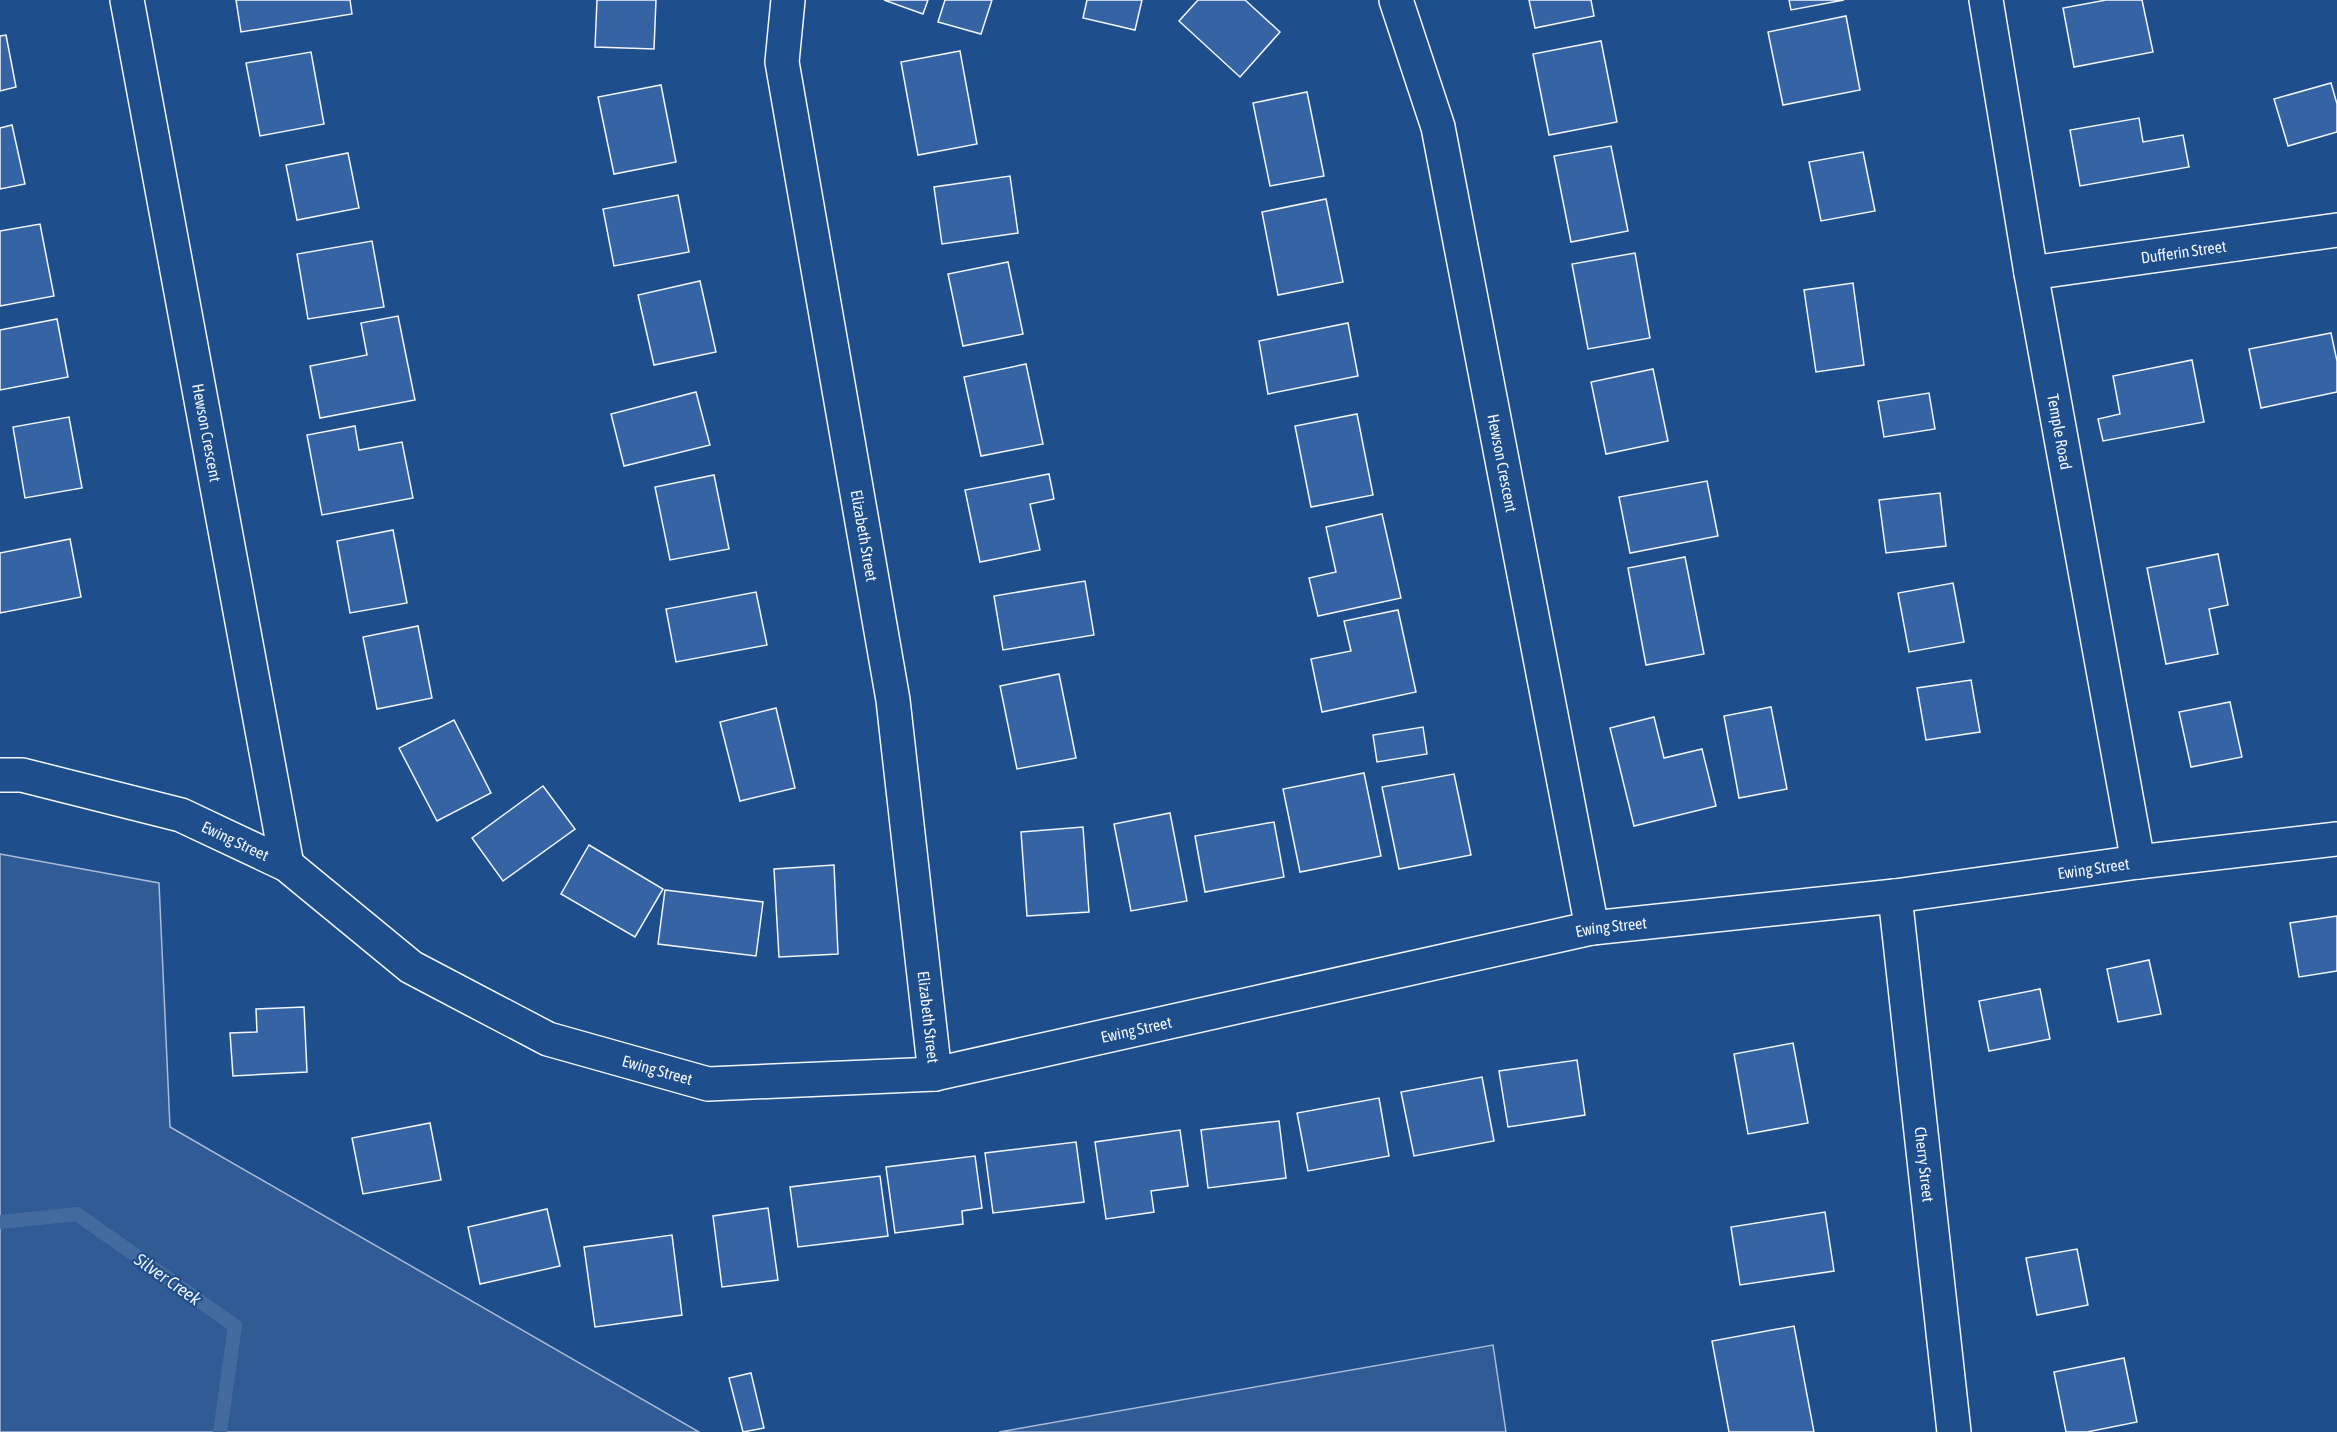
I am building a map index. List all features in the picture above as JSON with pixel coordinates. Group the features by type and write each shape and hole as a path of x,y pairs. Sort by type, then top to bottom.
{"street":[{"name":"Hewson Crescent","path":"127,0 287,865"},
{"name":"Elizabeth Street","path":"788,0 782,62 893,700 935,1074"},
{"name":"Hewson Crescent","path":"1396,0 1438,127 1592,928"},
{"name":"Temple Road","path":"1986,0 2031,273 2138,862"},
{"name":"Dufferin Street","path":"2031,273 2337,230"},
{"name":"Ewing Street","path":"0,775 22,775 181,815 287,865 411,967 548,1039 708,1084 935,1074 1592,928 1895,896 2138,862 2337,839"},
{"name":"Cherry Street","path":"1895,896 1954,1432"}],"shaded area":[{"path":"0,854 159,883 170,1127 699,1432 0,1432"},
{"path":"1493,1345 1506,1432 999,1432"}],"building":[{"path":"236,0 350,0 352,14 241,32"},
{"path":"597,0 656,0 654,49 595,47"},
{"path":"884,0 928,0 923,14"},
{"path":"945,0 992,0 981,34 938,22"},
{"path":"1087,0 1142,0 1135,30 1083,18"},
{"path":"1198,0 1245,0 1280,32 1240,77 1179,21"},
{"path":"1529,0 1591,0 1594,16 1535,28"},
{"path":"1789,0 1844,0 1791,10"},
{"path":"2106,0 2142,0 2153,52 2074,67 2063,8"},
{"path":"1846,16 1860,90 1783,105 1768,32"},
{"path":"6,35 16,87 0,91 0,36"},
{"path":"1601,41 1617,122 1549,135 1533,54"},
{"path":"960,51 977,144 918,155 901,62"},
{"path":"311,52 324,124 260,136 246,63"},
{"path":"2331,83 2337,104 2337,132 2288,146 2274,99"},
{"path":"661,85 676,162 614,174 598,97"},
{"path":"1307,92 1324,176 1270,186 1253,103"},
{"path":"2139,118 2143,142 2183,135 2189,167 2080,186 2070,130"},
{"path":"12,125 25,184 0,189 0,128"},
{"path":"1611,146 1628,231 1571,242 1554,156"},
{"path":"1863,152 1875,211 1821,221 1809,162"},
{"path":"348,153 359,208 297,220 286,165"},
{"path":"1010,176 1018,233 942,244 934,187"},
{"path":"678,195 689,252 614,266 603,209"},
{"path":"1326,199 1343,282 1278,295 1262,212"},
{"path":"40,224 54,296 0,306 0,231"},
{"path":"372,241 384,307 308,319 297,254"},
{"path":"1635,253 1650,338 1588,349 1572,264"},
{"path":"1008,262 1023,334 963,346 948,274"},
{"path":"700,281 716,352 654,365 638,295"},
{"path":"1853,283 1864,365 1816,372 1804,290"},
{"path":"398,316 415,400 320,418 310,366 367,355 361,323"},
{"path":"57,319 68,377 0,390 0,330"},
{"path":"1348,323 1358,376 1268,394 1259,341"},
{"path":"2331,333 2337,361 2337,392 2261,408 2249,349"},
{"path":"2192,360 2204,422 2103,441 2098,419 2120,414 2113,376"},
{"path":"1026,364 1043,444 981,456 964,377"},
{"path":"1653,369 1668,441 1606,454 1591,382"},
{"path":"696,392 710,445 624,466 611,414"},
{"path":"1929,393 1935,429 1884,437 1878,401"},
{"path":"1357,414 1373,495 1311,507 1295,426"},
{"path":"69,417 82,488 25,498 13,427"},
{"path":"355,426 359,450 402,442 413,498 322,515 307,435"},
{"path":"1049,474 1054,499 1030,504 1040,550 980,562 965,490"},
{"path":"714,475 729,549 670,560 655,487"},
{"path":"1707,481 1718,536 1630,553 1619,497"},
{"path":"1940,493 1946,546 1886,553 1879,500"},
{"path":"1382,514 1401,598 1318,616 1309,578 1336,572 1326,527"},
{"path":"393,530 407,603 350,613 337,541"},
{"path":"70,539 81,597 0,613 0,553"},
{"path":"2218,554 2228,605 2209,609 2218,654 2166,664 2147,568"},
{"path":"1685,557 1704,654 1646,665 1628,568"},
{"path":"1085,581 1094,635 1003,650 994,596"},
{"path":"1953,583 1964,642 1909,652 1898,593"},
{"path":"756,592 767,645 676,662 666,609"},
{"path":"1398,610 1416,692 1322,712 1311,659 1351,651 1344,621"},
{"path":"418,626 432,698 377,709 363,637"},
{"path":"1059,674 1076,758 1017,769 1000,686"},
{"path":"1971,680 1980,732 1926,740 1917,688"},
{"path":"2230,702 2242,757 2191,767 2179,712"},
{"path":"1771,707 1787,789 1739,798 1724,716"},
{"path":"776,708 795,788 740,801 720,722"},
{"path":"1654,717 1664,758 1702,749 1716,806 1634,826 1610,728"},
{"path":"454,720 491,793 437,821 399,748"},
{"path":"1423,727 1427,754 1377,762 1373,735"},
{"path":"1364,773 1381,856 1300,872 1283,789"},
{"path":"1454,774 1471,855 1399,869 1382,787"},
{"path":"543,786 575,829 503,881 472,838"},
{"path":"1170,813 1187,901 1131,911 1114,824"},
{"path":"1274,822 1284,877 1205,892 1195,836"},
{"path":"1083,827 1089,912 1027,916 1021,832"},
{"path":"589,845 663,889 635,937 561,894"},
{"path":"834,865 838,954 779,957 774,869"},
{"path":"665,890 763,902 756,956 658,944"},
{"path":"2337,916 2337,971 2299,977 2290,923"},
{"path":"2149,960 2161,1014 2118,1022 2107,969"},
{"path":"2040,989 2050,1039 1989,1051 1979,1001"},
{"path":"304,1007 307,1072 233,1076 230,1033 257,1032 256,1009"},
{"path":"1793,1043 1808,1123 1748,1134 1734,1054"},
{"path":"1577,1060 1585,1115 1508,1127 1499,1071"},
{"path":"1482,1077 1494,1141 1414,1156 1401,1092"},
{"path":"1379,1098 1389,1156 1308,1171 1297,1113"},
{"path":"1279,1121 1286,1178 1208,1188 1201,1130"},
{"path":"430,1123 441,1180 363,1194 352,1138"},
{"path":"1180,1130 1188,1186 1151,1191 1154,1212 1106,1219 1095,1142"},
{"path":"1076,1142 1084,1202 993,1213 985,1153"},
{"path":"975,1156 982,1208 962,1211 963,1224 895,1233 886,1167"},
{"path":"880,1176 888,1236 798,1247 790,1187"},
{"path":"768,1208 778,1280 722,1287 713,1216"},
{"path":"547,1209 560,1266 480,1284 468,1227"},
{"path":"1825,1212 1834,1271 1740,1285 1731,1227"},
{"path":"672,1235 682,1315 595,1327 584,1247"},
{"path":"2077,1249 2088,1305 2037,1315 2026,1258"},
{"path":"1794,1326 1814,1432 1729,1432 1712,1341"},
{"path":"2124,1358 2137,1422 2087,1432 2066,1432 2054,1372"},
{"path":"751,1373 764,1428 743,1432 729,1378"}],"waterway":[{"name":"Silver Creek","path":"0,1222 77,1214 235,1326 220,1432"}]}
